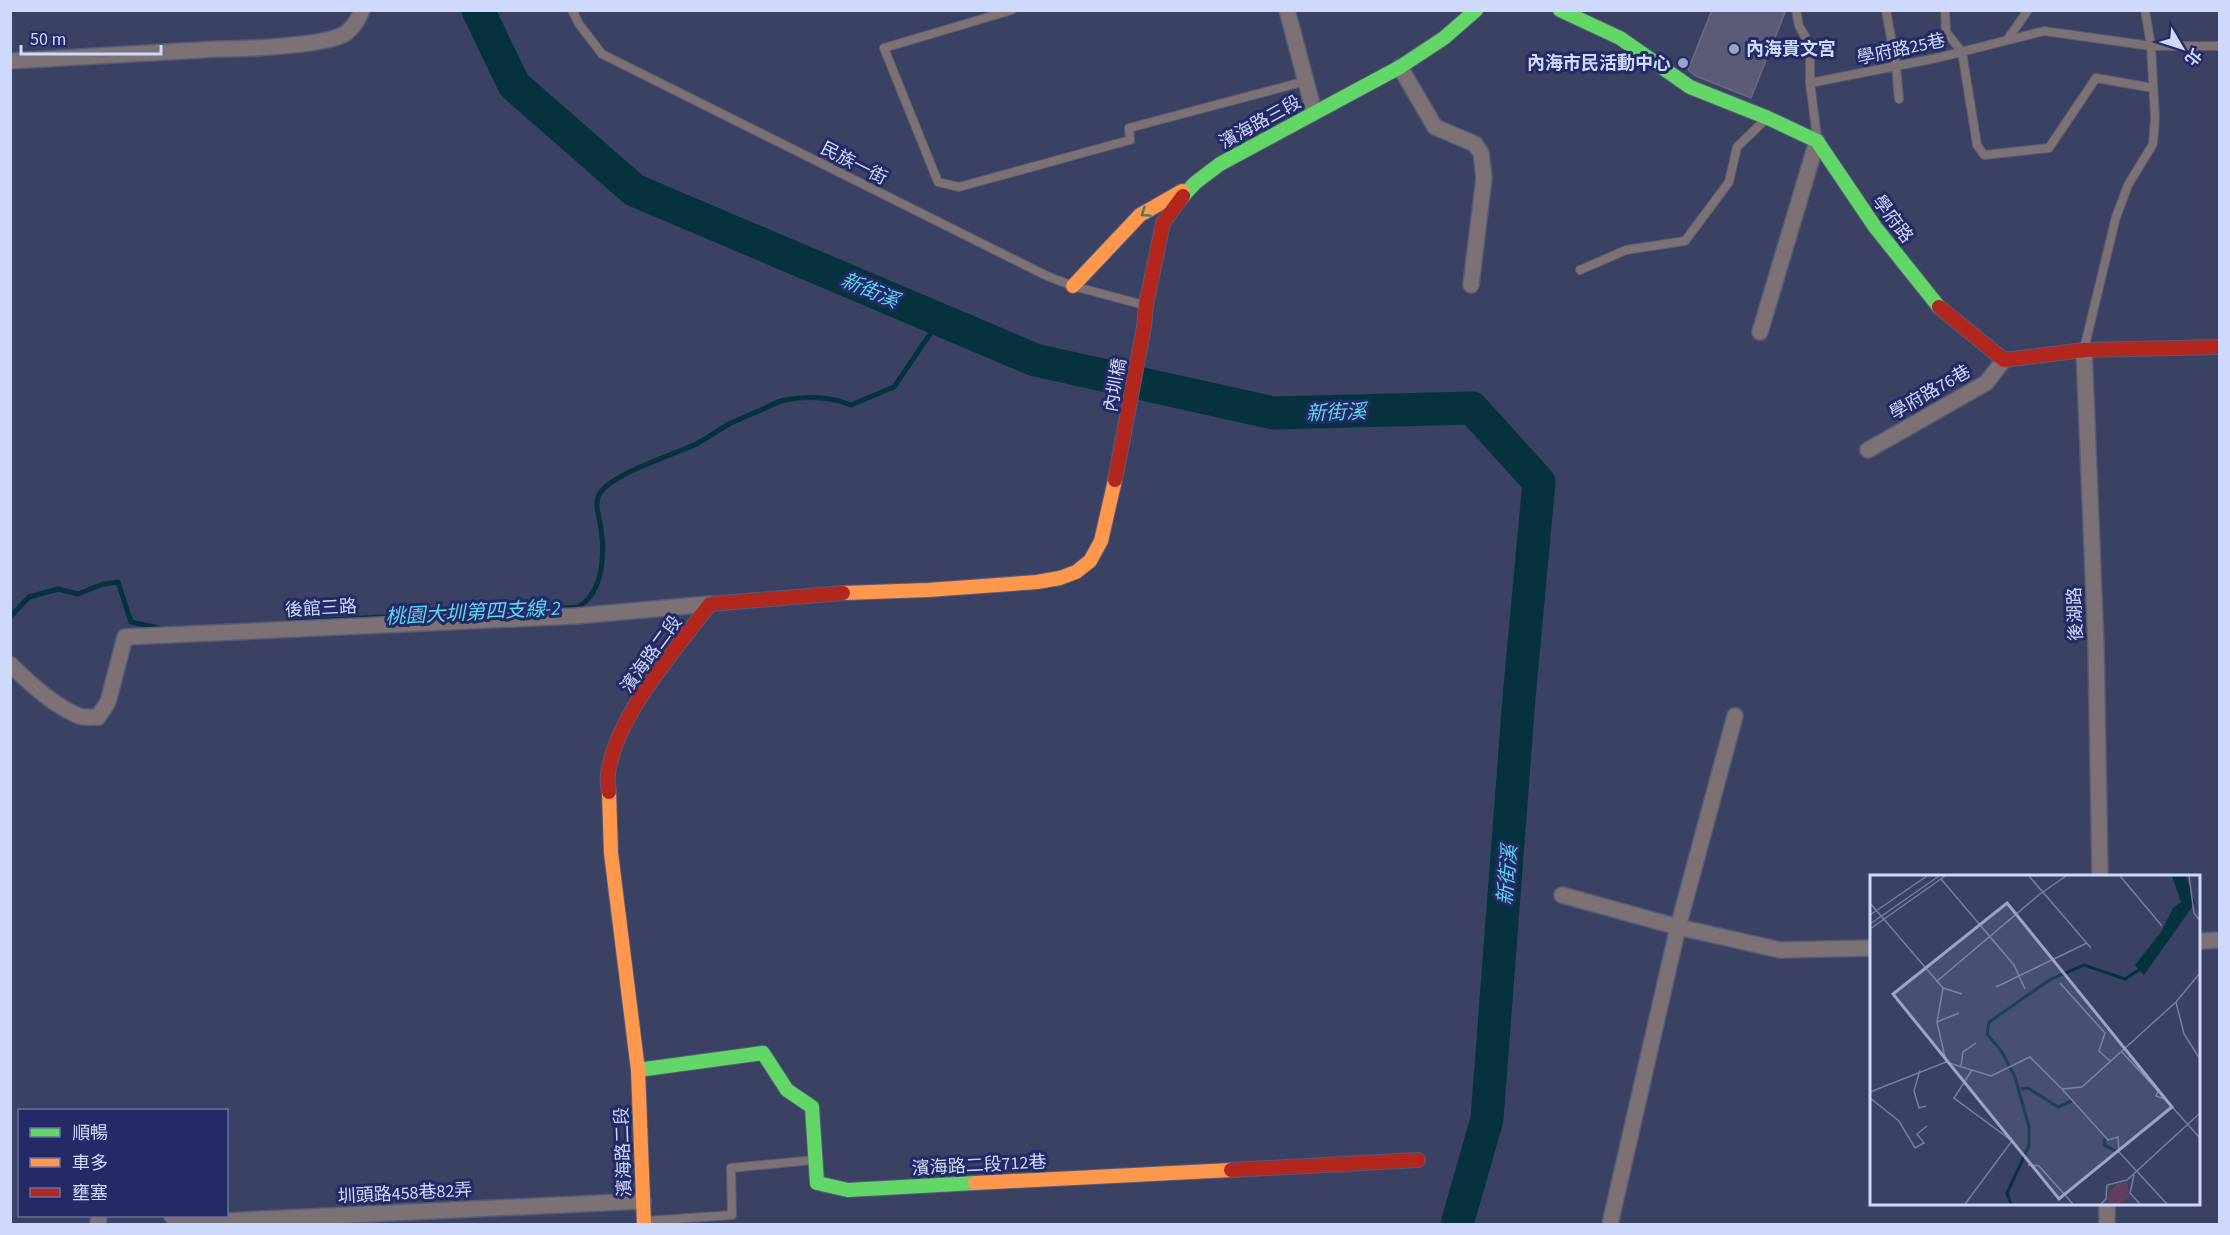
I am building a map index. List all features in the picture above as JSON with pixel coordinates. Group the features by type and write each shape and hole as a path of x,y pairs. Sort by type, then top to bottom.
{"street":[{"path":"10,61 218,49 249,50 326,40 345,34 358,20 362,10"},
{"path":"1287,10 1314,112"},
{"name":"濱海路三段","path":"1144,327 1146,305 1163,223 1173,207 1195,183 1220,164 1400,67 1444,38 1476,10"},
{"path":"1560,10 1620,38 1690,87 1768,118 1817,141 1760,332"},
{"path":"1400,67 1436,127 1475,144 1481,153 1484,178 1471,285"},
{"name":"學府路","path":"1817,141 1875,227 1940,308 2004,360"},
{"path":"1073,286 1140,215 1195,183"},
{"name":"內圳橋","path":"710,604 817,594 928,590 1060,578 1076,572 1090,561 1101,541 1110,510 1144,327"},
{"path":"2004,360 2084,350 2220,347"},
{"name":"後湖路","path":"2084,350 2096,646 2100,875"},
{"name":"學府路76巷","path":"1868,450 1986,383 2004,360"},
{"name":"後館三路","path":"10,664 31,686 54,701 81,717 98,717 108,702 125,637 576,616 710,604"},
{"name":"濱海路二段","path":"644,1223 638,1070 611,853 608,774 615,747 630,714 710,604"},
{"path":"1610,1224 1678,927 1735,716"},
{"path":"1562,895 1678,927 1780,950 1870,948"},
{"path":"2200,941 2220,940"},
{"name":"濱海路二段712巷","path":"638,1070 763,1053 787,1090 812,1107 817,1183 848,1190 1418,1160"},
{"name":"圳頭路458巷82弄","path":"174,1217 182,1223 643,1201"},
{"path":"2107,1205 2107,1224"}],"lane":[{"name":"民族一街","path":"573,10 579,24 602,54 1047,276 1073,286 1146,305"},
{"path":"1012,10 884,48 938,182 959,187 1130,140 1129,128 1306,81"},
{"path":"1796,10 1799,26 1810,45 1810,83 1817,141"},
{"path":"1886,10 1896,66 1899,99"},
{"path":"1945,10 1946,32 1962,51 1977,145 1984,155 2049,148 2096,78 2153,88"},
{"path":"2007,40 2028,10"},
{"path":"2084,350 2116,217 2128,185 2153,144 2155,118 2151,46 2145,10"},
{"name":"學府路25巷","path":"1810,83 1915,63 2044,31 2151,46 2220,46"},
{"path":"1580,270 1626,250 1685,241 1729,182 1737,147 1768,118"},
{"path":"644,1223 732,1215 731,1168 816,1160"}],"building":[{"name":"內海貴文宮","path":"1712,10 1786,10 1751,98 1696,76 1688,70"}],"waterway":[{"name":"新街溪","path":"478,10 514,85 634,190 1035,360 1273,413 1472,408 1539,482 1519,698 1487,1119 1457,1224"},
{"name":"桃園大圳第四支線-2","path":"289,622 578,607 593,593 600,572 603,550 597,502 600,493 607,486 630,472 694,445 729,424 781,401 818,398 851,405 894,387 930,334"},
{"name":"桃園大圳第四支線-2","path":"10,617 29,597 58,589 78,594 103,584 118,582 131,622 163,629"}],"traffic: fast":[{"path":"1183,196 1195,183 1220,164 1400,67 1444,38 1476,10"},
{"path":"1560,10 1620,38 1690,87 1768,118 1817,141 1875,227 1939,307"},
{"path":"638,1070 763,1053 787,1090 812,1107 817,1183 848,1190 975,1183"}],"traffic: slow":[{"path":"1073,286 1140,215 1182,191"},
{"path":"843,593 928,590 1037,582 1060,578 1076,572 1090,561 1101,541 1115,480"},
{"path":"609,792 611,853 638,1070 644,1224"},
{"path":"975,1183 1231,1170"}],"traffic: jam":[{"path":"1115,480 1163,223 1183,196"},
{"path":"1939,307 2004,360 2084,350 2220,347"},
{"path":"609,792 608,774 613,752 634,707 710,604 843,593"},
{"path":"1231,1170 1418,1160"}],"place":[{"name":"內海貴文宮","path":"1734,49"},
{"name":"內海市民活動中心","path":"1683,63"}]}
